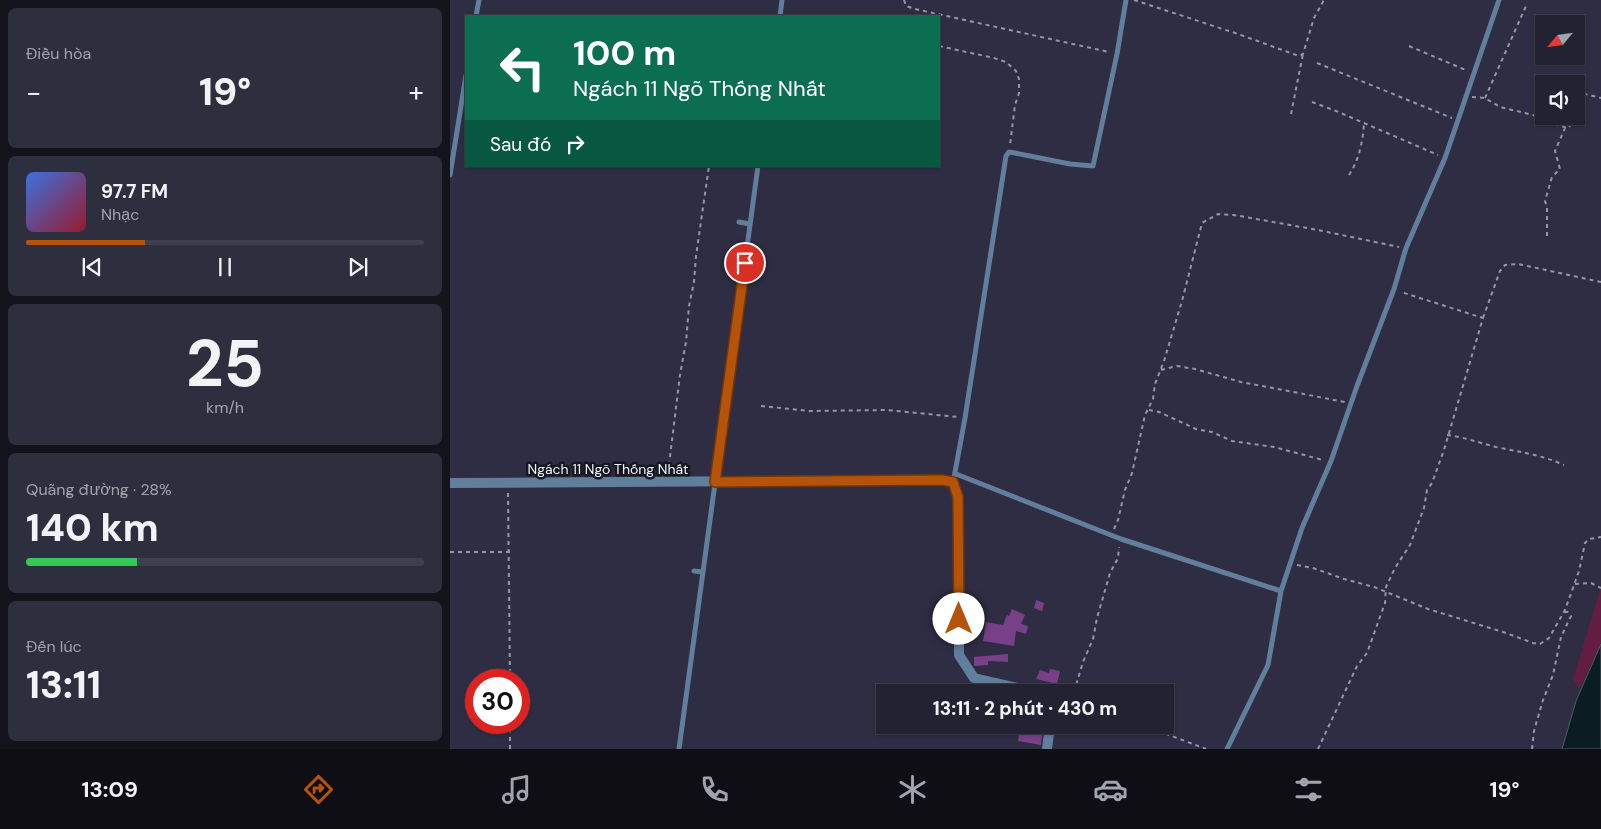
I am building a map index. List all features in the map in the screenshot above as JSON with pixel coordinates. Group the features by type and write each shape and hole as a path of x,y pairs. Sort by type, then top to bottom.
{"street":[{"name":"Ngách 11 Ngõ Thống Nhất","path":"450,483 942,480 954,478"},
{"path":"954,478 959,514 959,655 974,678 1000,684"},
{"path":"1047,749 1049,734"}],"lane":[{"path":"476,15 479,0"},
{"path":"780,15 782,0"},
{"path":"1126,0 1118,54 1093,166 1070,164 1009,152 1005,159 954,478 1121,540 1281,591"},
{"path":"1227,749 1268,666 1281,591 1302,528 1331,461 1394,289 1406,248 1445,158 1456,120 1499,0"},
{"path":"450,176 465,81"},
{"path":"678,749 758,167"},
{"path":"739,222 750,224"},
{"path":"694,571 703,572"}],"path":[{"path":"904,0 906,6 915,9 1118,54"},
{"path":"1132,0 1238,34 1283,51 1299,56 1303,54"},
{"path":"1291,114 1303,54 1314,18 1324,0"},
{"path":"1485,98 1526,6"},
{"path":"940,46 994,58 1006,62 1016,71 1019,79 1019,93 1015,105 1009,152"},
{"path":"1408,46 1473,73"},
{"path":"1317,63 1456,120"},
{"path":"1465,94 1485,98 1500,107 1541,117 1565,128 1569,128 1570,125"},
{"path":"1585,94 1601,98"},
{"path":"1312,102 1445,158"},
{"path":"1349,175 1356,165 1364,123"},
{"path":"1547,236 1548,215 1545,201 1552,177 1560,169 1555,152 1565,128"},
{"path":"666,482 686,342 688,306 694,282 709,167"},
{"path":"1110,535 1118,520 1132,472 1145,415 1153,399 1155,384 1182,301 1204,220 1218,214 1234,215 1406,248"},
{"path":"1318,749 1357,666 1367,654 1385,604 1386,587 1395,568 1410,545 1424,508 1427,490 1432,483 1500,271 1505,265 1518,264 1601,282"},
{"path":"1394,289 1484,318"},
{"path":"1160,370 1177,366 1195,369 1241,382 1352,404"},
{"path":"761,406 810,411 887,410 965,418"},
{"path":"1149,410 1232,441 1331,461"},
{"path":"1447,435 1542,456 1564,465"},
{"path":"507,483 510,552 510,669"},
{"path":"1290,564 1313,568 1385,591 1428,609 1540,644 1545,642 1553,633 1564,612 1585,543 1589,538 1601,538"},
{"path":"1076,684 1093,639 1110,573 1118,558 1121,540"},
{"path":"450,552 510,552"},
{"path":"1574,584 1591,583 1601,588"},
{"path":"1532,749 1539,712 1553,675 1561,636 1571,616 1568,612 1564,612"},
{"path":"510,734 510,749"},
{"path":"1167,734 1206,749"}],"shaded area":[{"path":"1601,587 1601,644 1579,689 1573,679"},
{"path":"1601,644 1601,749 1562,749 1576,701"}],"building":[{"path":"1036,600 1044,603 1042,611 1034,608"},
{"path":"1012,609 1025,615 1021,624 1028,626 1026,634 1016,631 1014,646 983,641 986,622 1003,625"},
{"path":"1008,654 1008,662 988,661 988,665 974,666 974,657"},
{"path":"1050,669 1060,671 1057,684 1036,679 1040,670 1049,673"},
{"path":"1019,734 1042,734 1041,745 1018,741"}],"route":[{"path":"745,263 715,482 942,480 953,482 958,497 960,548 959,619"}]}
